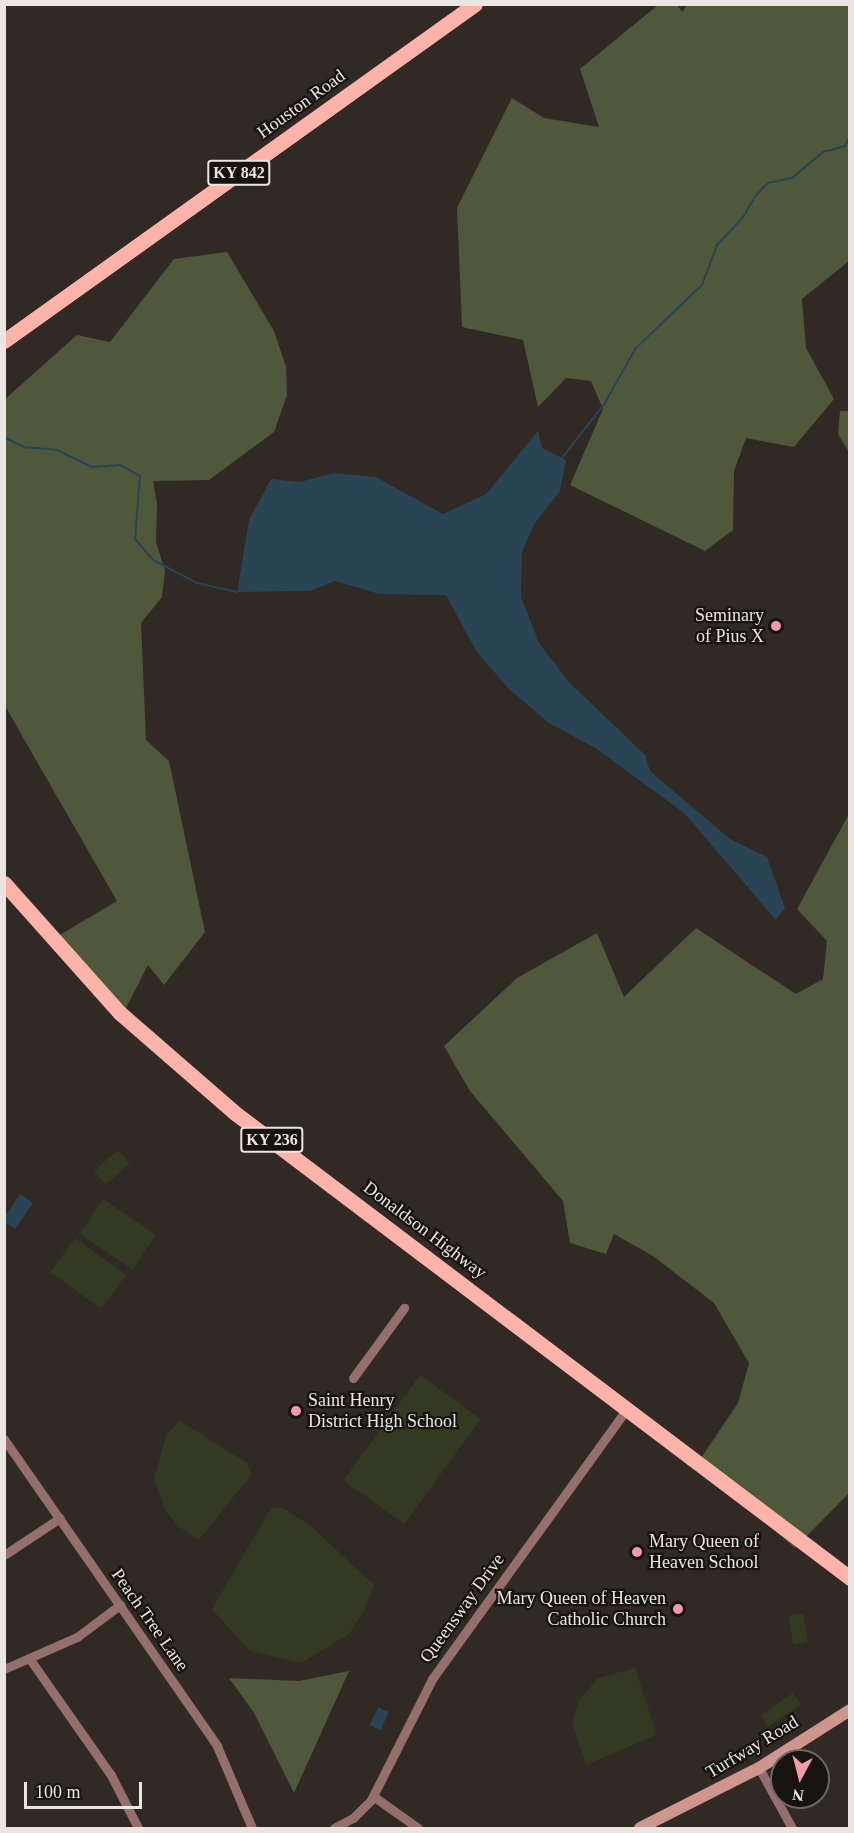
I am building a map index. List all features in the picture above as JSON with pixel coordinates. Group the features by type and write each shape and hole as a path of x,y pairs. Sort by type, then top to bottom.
{"main road":[{"name":"Houston Road","path":"4,341 475,4"},
{"name":"Donaldson Highway","path":"4,883 120,1013 191,1076 849,1578"},
{"name":"Turfway Road","path":"640,1828 759,1768 849,1710"}],"street":[{"path":"353,1378 404,1308"},
{"name":"Queensway Drive","path":"334,1828 353,1818 373,1796 432,1679 627,1409"},
{"name":"Peach Tree Lane","path":"4,1438 217,1746 252,1828"},
{"path":"4,1555 60,1518"},
{"path":"4,1669 77,1637 120,1605"},
{"path":"29,1658 111,1775 138,1828"},
{"path":"759,1768 792,1828"},
{"path":"373,1796 418,1828"}],"green space":[{"path":"688,4 850,5 849,261 802,299 806,348 834,399 794,447 746,438 734,471 733,530 705,551 570,485 603,409 591,381 566,378 538,407 523,340 462,327 457,208 512,98 544,118 599,127 580,69 658,5 677,5 682,12"},
{"path":"227,252 274,331 286,367 287,395 274,432 209,480 153,481 157,504 156,542 165,571 162,597 141,623 146,740 169,761 205,932 164,985 148,965 124,1012 53,939 117,901 5,706 4,400 77,335 110,342 174,259"},
{"path":"840,411 849,411 849,452 838,434"},
{"path":"849,814 849,1493 795,1548 697,1464 738,1403 749,1363 714,1303 653,1256 614,1234 606,1254 570,1243 563,1201 470,1091 444,1046 517,978 597,933 624,997 696,928 796,994 823,979 827,941 797,909"},
{"path":"118,1150 130,1164 106,1185 94,1171"},
{"path":"103,1199 156,1235 133,1270 80,1234"},
{"path":"75,1238 126,1275 101,1309 50,1272"},
{"path":"420,1375 481,1419 404,1524 344,1480"},
{"path":"180,1421 247,1463 252,1474 199,1540 179,1527 166,1512 154,1479 166,1435"},
{"path":"271,1508 284,1508 313,1528 374,1585 364,1611 349,1634 301,1663 250,1651 212,1609"},
{"path":"803,1613 808,1642 793,1644 788,1616"},
{"path":"635,1668 657,1735 586,1765 572,1723 579,1700 598,1678"},
{"path":"349,1671 294,1793 254,1713 229,1678 299,1681"},
{"path":"793,1693 801,1705 768,1726 761,1715"}],"water":[{"path":"538,431 542,448 566,460 560,491 535,523 522,552 521,597 539,643 568,681 645,755 650,771 730,839 767,857 785,908 776,920 684,813 597,749 549,723 510,690 476,651 446,595 379,594 335,581 310,591 237,592 249,520 271,479 300,482 334,473 376,477 443,514 486,494"},
{"path":"20,1194 33,1203 15,1229 5,1222 5,1216"},
{"path":"378,1707 389,1712 381,1730 370,1725"}],"waterway":[{"path":"562,458 605,403 635,349 702,285 717,245 743,217 757,194 768,183 792,178 823,152 845,146 850,136"},
{"path":"4,437 24,447 57,450 92,467 120,465 140,476 135,539 153,560 197,583 237,592"}],"place":[{"name":"Seminary of Pius X","path":"776,626"},
{"name":"Saint Henry District High School","path":"296,1411"},
{"name":"Mary Queen of Heaven School","path":"637,1552"},
{"name":"Mary Queen of Heaven Catholic Church","path":"678,1609"}]}
